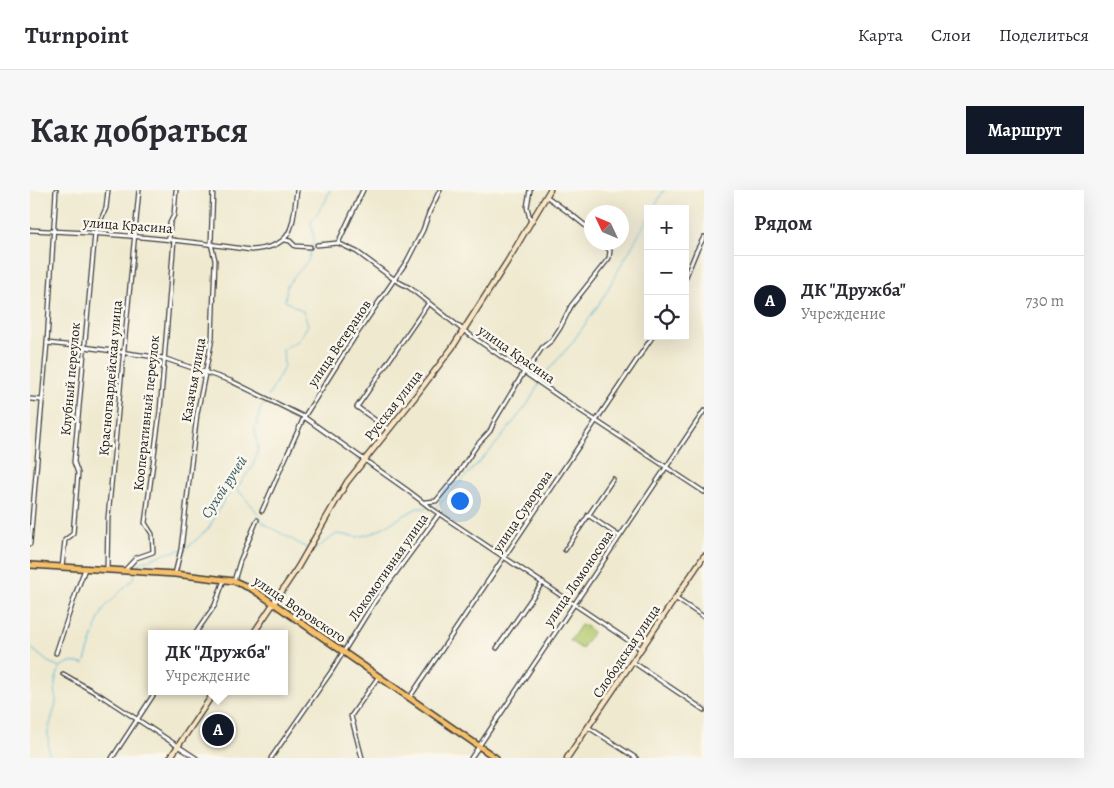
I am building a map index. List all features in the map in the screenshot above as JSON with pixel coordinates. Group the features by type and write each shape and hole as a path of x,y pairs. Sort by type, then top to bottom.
{"main road":[{"name":"улица Воровского","path":"30,565 125,570 234,581 252,589 273,603 496,758"}],"street":[{"path":"30,544 47,343 56,190"},
{"name":"Клубный переулок","path":"62,567 65,540 73,534 78,473 74,462 94,233 106,208 108,190"},
{"name":"Красногвардейская улица","path":"107,569 108,518 139,190"},
{"path":"169,239 170,222 174,215 176,190"},
{"name":"Казачья улица","path":"176,574 181,549 197,414 212,339 215,260 211,244 213,190"},
{"path":"297,190 292,225 285,240 290,241 295,246 310,247"},
{"path":"317,245 338,243 363,190"},
{"name":"улица Ветеранов","path":"262,511 304,416 349,346 395,280 419,239 428,213 440,190"},
{"path":"530,190 527,207 531,223"},
{"name":"Русская улица","path":"256,630 309,550 347,482 425,384 463,330 550,190"},
{"path":"546,196 584,224"},
{"name":"улица Красина","path":"30,230 169,239 251,250 276,246 285,240"},
{"path":"689,270 704,238"},
{"name":"Кооперативный переулок","path":"125,570 136,558 153,552 152,534 145,523 160,411 174,240"},
{"name":"улица Красина","path":"338,243 357,252 395,280 410,288 463,330 704,492"},
{"name":"Локомотивная улица","path":"425,502 436,501 455,478 477,445 490,431 524,372 528,370 542,348 552,340 571,306 610,258 609,250"},
{"path":"389,430 357,407 428,304"},
{"name":"улица Суворова","path":"410,697 650,340"},
{"path":"47,343 164,358 231,380 304,416 439,514 641,649"},
{"path":"30,399 42,400"},
{"name":"улица Ломоносова","path":"471,758 704,412"},
{"path":"564,550 613,479"},
{"name":"Локомотивная улица","path":"271,758 375,601 439,514"},
{"path":"588,515 620,536"},
{"path":"234,581 257,520"},
{"name":"Слободская улица","path":"567,758 704,556"},
{"path":"56,654 76,590 86,568"},
{"path":"199,630 215,605 225,579"},
{"path":"497,648 543,582"},
{"path":"675,598 704,617"},
{"path":"632,662 704,710"},
{"path":"62,674 137,719 196,758"},
{"path":"362,758 352,716 380,676"},
{"path":"112,758 153,695"},
{"path":"170,758 212,695"},
{"path":"588,727 636,758"}],"green space":[{"path":"581,625 584,625 593,632 582,649 570,641"}],"waterway":[{"name":"Сухой ручей","path":"268,397 284,367 283,349 299,340 308,325 303,311 285,301 287,285 308,261 314,239 311,222 325,202 330,190"},
{"path":"655,205 664,190"},
{"path":"432,508 436,508 496,444 527,405 545,374 572,343 601,301 644,225"},
{"name":"Сухой ручей","path":"137,569 140,563 187,548 209,528 225,498 237,488 253,466 258,449 255,430 260,410 266,400"},
{"path":"237,489 254,508 263,523 307,548"},
{"path":"310,550 312,551 337,534 358,537 373,533 417,508 428,508"},
{"name":"Сухой ручей","path":"60,667 70,662 84,664 104,608 135,575"},
{"path":"30,647 48,662 60,667 55,682 56,703 48,732 49,758"}],"place":[{"name":"ДК \"Дружба\"","path":"218,730"}]}
